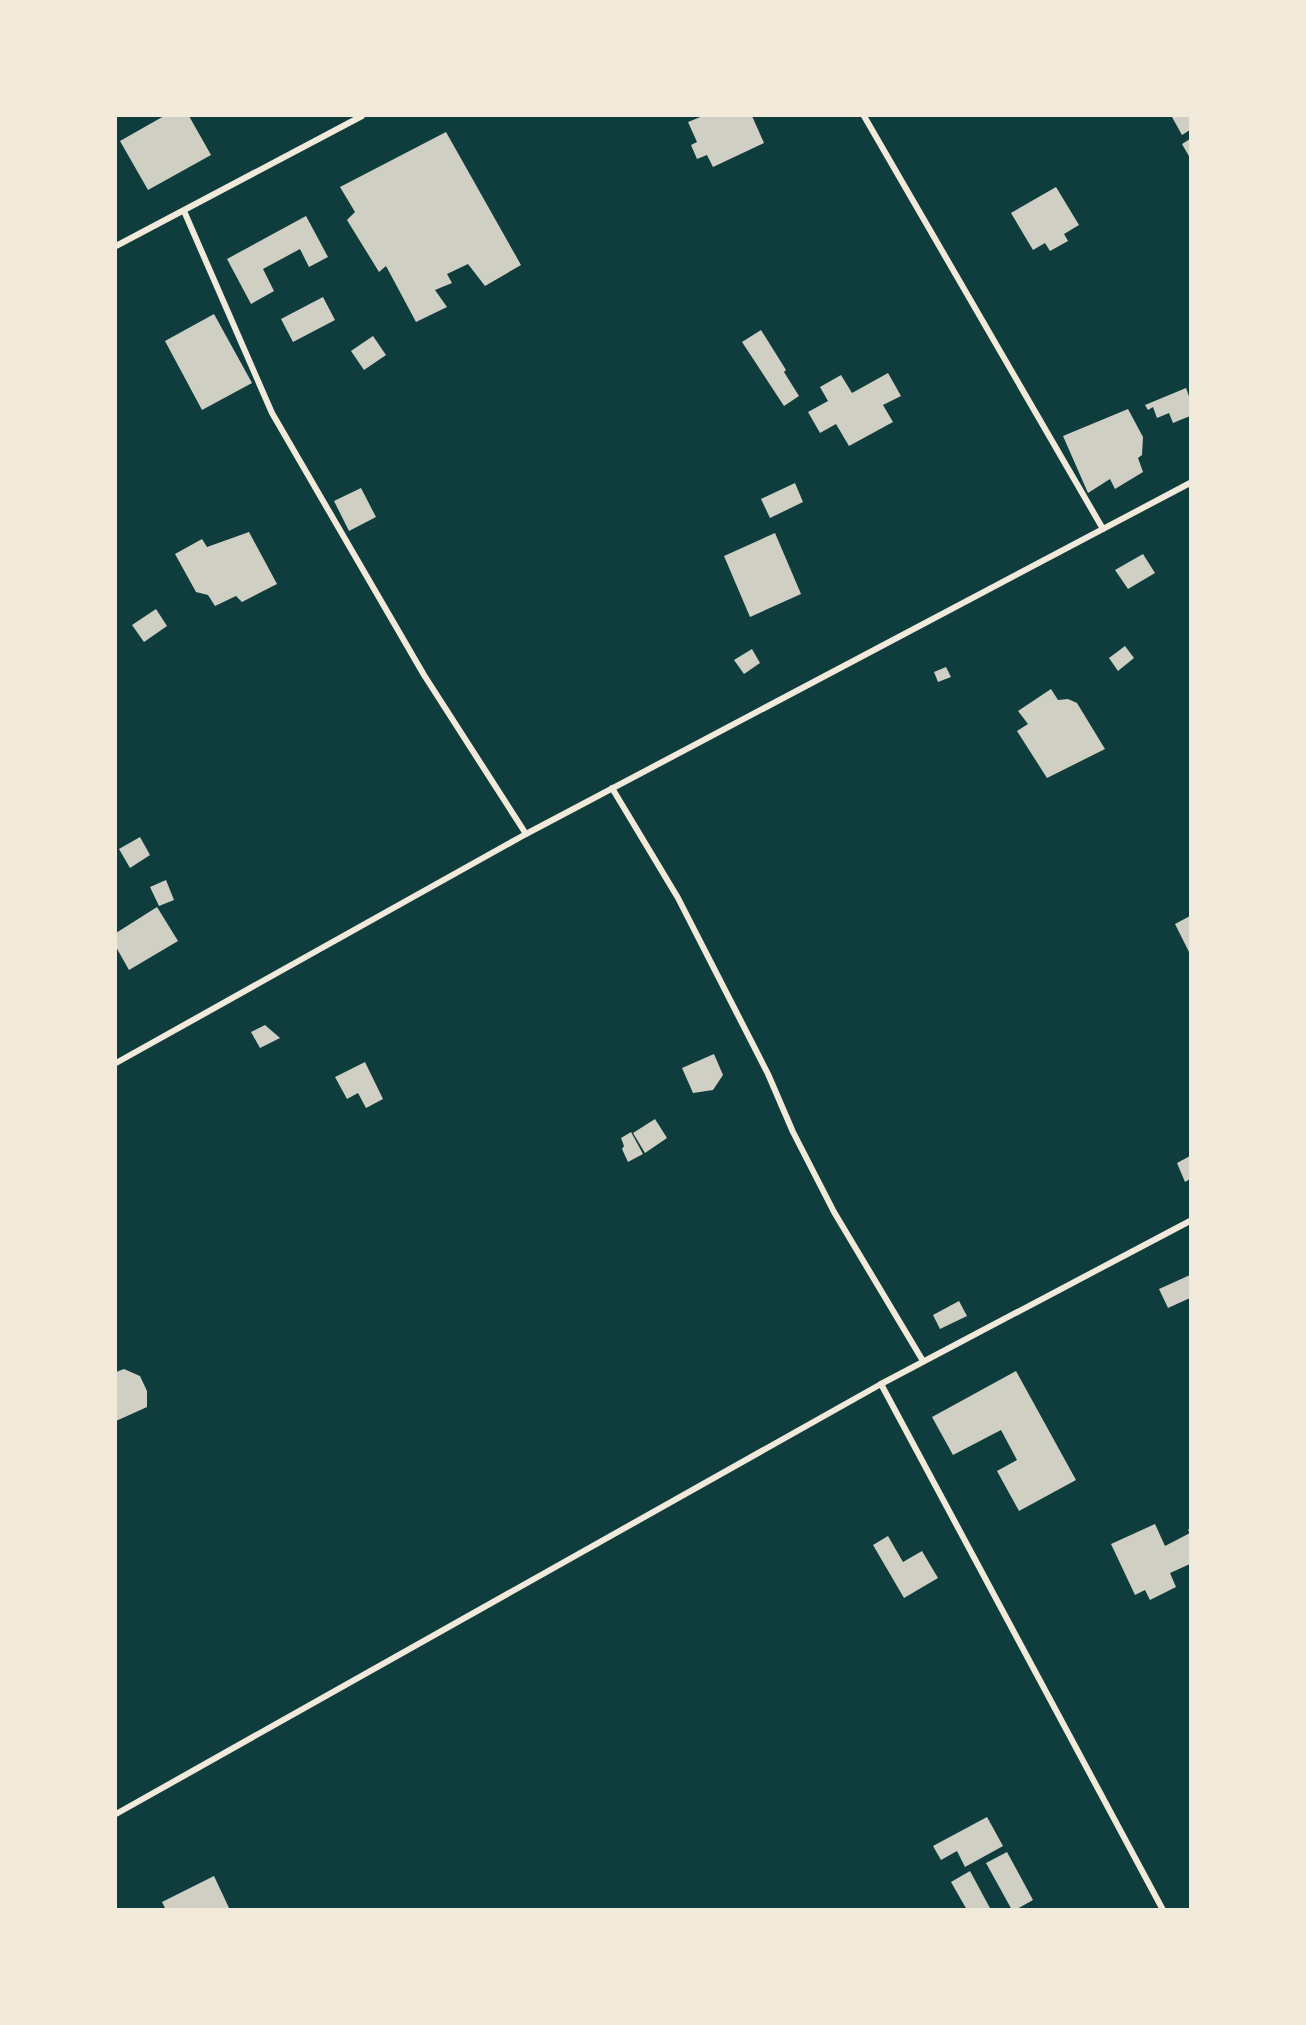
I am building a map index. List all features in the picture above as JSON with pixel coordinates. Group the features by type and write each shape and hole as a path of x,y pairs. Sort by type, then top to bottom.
{"street":[{"path":"116,246 362,116"},
{"path":"864,116 1103,529"},
{"path":"184,211 272,413 424,675 526,834"},
{"path":"116,1063 526,834 1191,483"},
{"path":"612,788 678,898 768,1074 793,1132 834,1212 923,1361"},
{"path":"116,1814 881,1384 1191,1221"},
{"path":"881,1384 1163,1910"}],"building":[{"path":"164,116 189,116 211,155 148,190 120,141"},
{"path":"703,116 752,116 764,143 713,167 707,155 697,159 691,145 697,142 688,122"},
{"path":"1190,116 1190,130 1182,135 1172,117"},
{"path":"446,132 521,265 485,286 468,264 447,274 452,283 435,290 447,307 416,322 386,266 379,272 347,220 355,212 340,187"},
{"path":"1190,139 1190,158 1182,144"},
{"path":"1056,187 1079,225 1064,234 1068,241 1050,251 1045,243 1033,250 1011,213"},
{"path":"306,216 328,257 309,267 300,249 263,269 274,291 251,304 227,259"},
{"path":"323,297 335,320 293,342 281,319"},
{"path":"214,314 252,383 202,410 165,341"},
{"path":"761,330 799,396 784,406 742,342"},
{"path":"373,336 386,355 364,370 351,351"},
{"path":"888,373 901,396 883,405 893,422 849,446 836,424 820,433 808,412 828,401 820,387 841,375 852,393"},
{"path":"1186,388 1190,399 1190,416 1173,423 1169,413 1157,418 1153,407 1148,410 1145,405"},
{"path":"1128,409 1143,437 1142,455 1138,458 1143,472 1115,489 1110,479 1088,493 1063,436"},
{"path":"795,483 803,502 770,518 761,499"},
{"path":"361,488 376,517 349,531 334,501"},
{"path":"249,532 277,584 242,602 236,596 215,606 208,595 196,592 175,554 202,539 207,547"},
{"path":"775,533 801,594 750,617 724,556"},
{"path":"1143,554 1155,573 1128,589 1115,570"},
{"path":"156,609 167,626 144,642 132,625"},
{"path":"1125,646 1134,658 1118,671 1109,658"},
{"path":"752,649 760,663 744,674 734,660"},
{"path":"946,667 951,677 938,682 934,672"},
{"path":"1051,689 1058,700 1068,699 1077,703 1105,749 1047,778 1017,731 1028,724 1018,711"},
{"path":"140,837 150,855 130,868 119,849"},
{"path":"166,880 174,900 159,906 150,887"},
{"path":"157,907 178,941 129,970 116,947 116,933"},
{"path":"1190,916 1190,954 1175,924"},
{"path":"265,1025 280,1038 260,1048 251,1032"},
{"path":"714,1054 723,1075 713,1090 693,1093 682,1068"},
{"path":"365,1062 383,1099 366,1108 358,1093 347,1099 335,1077"},
{"path":"655,1119 667,1138 645,1153 633,1133"},
{"path":"631,1132 643,1154 628,1162 622,1149 624,1146 621,1138"},
{"path":"1190,1156 1190,1179 1185,1182 1177,1163"},
{"path":"1190,1275 1190,1298 1168,1308 1159,1289"},
{"path":"959,1301 967,1316 940,1329 933,1315"},
{"path":"124,1369 140,1376 147,1391 147,1407 116,1421 116,1372"},
{"path":"1016,1371 1076,1480 1019,1511 997,1471 1017,1460 1001,1430 953,1455 932,1417"},
{"path":"1155,1524 1165,1546 1190,1533 1190,1564 1170,1573 1176,1587 1150,1600 1145,1590 1135,1595 1111,1544"},
{"path":"888,1536 903,1562 922,1551 938,1578 904,1598 873,1545"},
{"path":"987,1817 1003,1846 965,1867 957,1851 941,1860 933,1846"},
{"path":"1007,1852 1033,1900 1015,1910 1012,1910 986,1863"},
{"path":"970,1871 991,1910 967,1910 951,1882"},
{"path":"214,1876 230,1910 166,1910 162,1902"}]}
